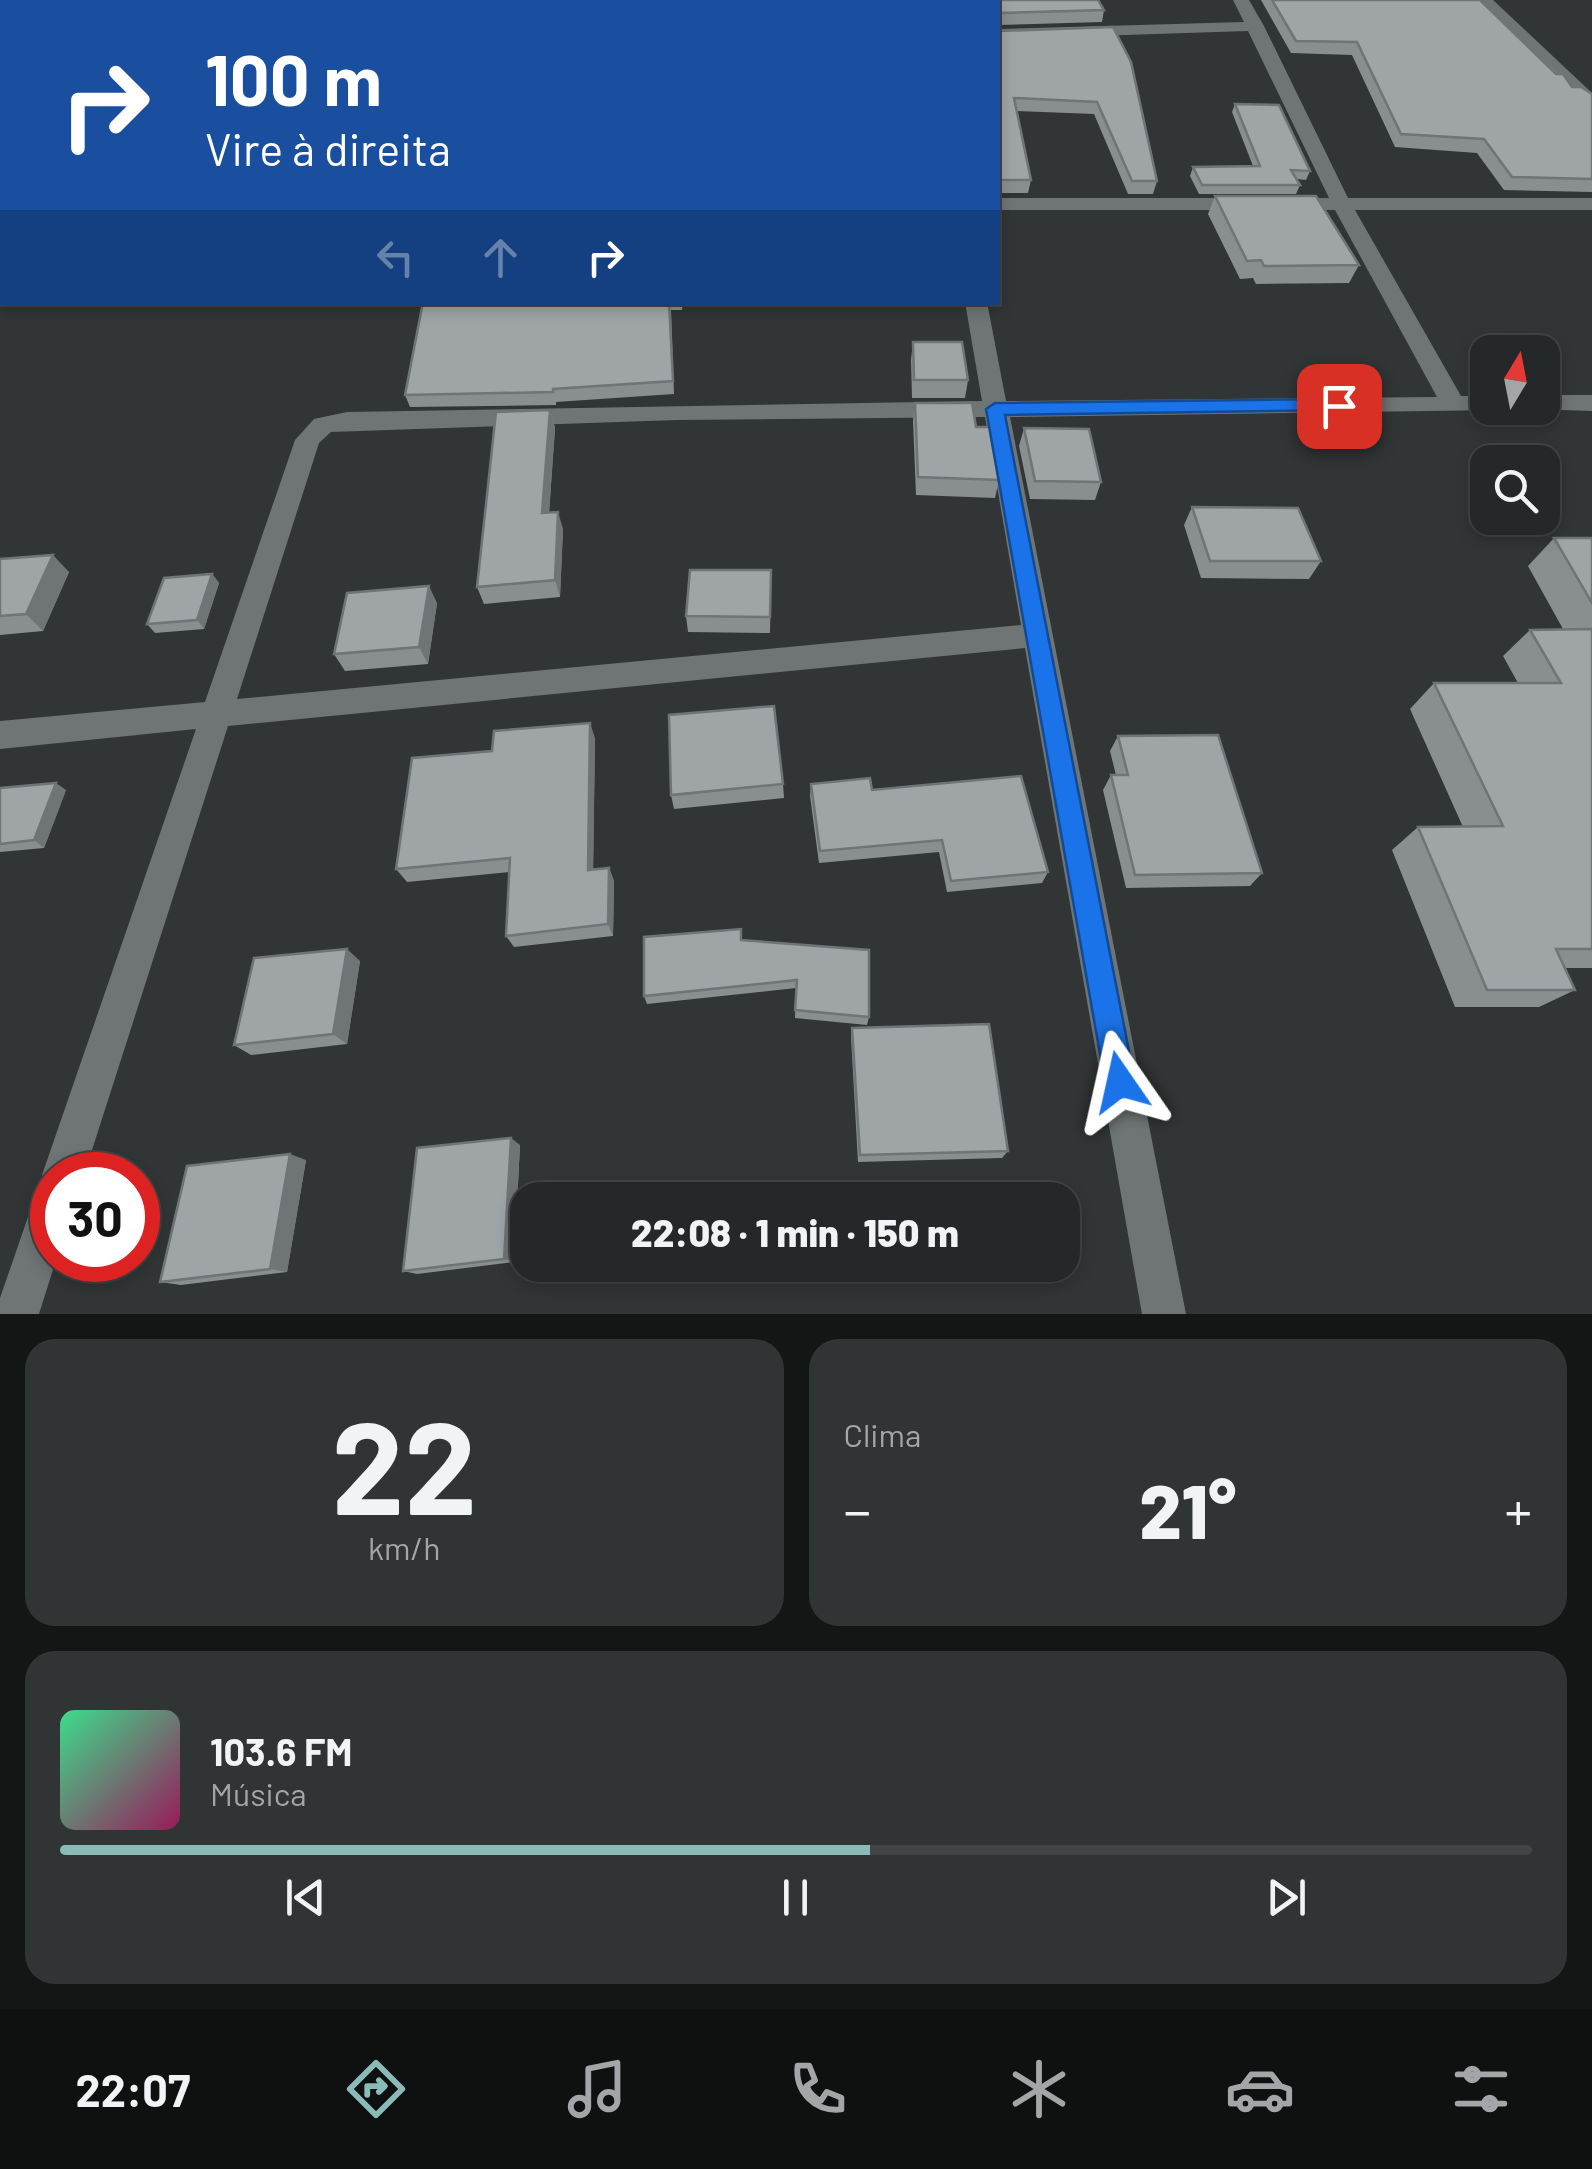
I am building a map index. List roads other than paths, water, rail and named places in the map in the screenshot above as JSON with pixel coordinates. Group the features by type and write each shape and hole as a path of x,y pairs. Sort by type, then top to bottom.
{"street":[{"path":"1241,0 1340,201 1454,404"},
{"path":"1484,0 1592,103"},
{"path":"1000,34 1256,26"},
{"path":"1000,204 1592,204"},
{"path":"977,305 1164,1314"},
{"path":"1560,404 1592,403"},
{"path":"71,1152 308,440 323,425 347,420 1470,404"},
{"path":"0,735 1036,635"},
{"path":"17,1314 30,1274"}]}
